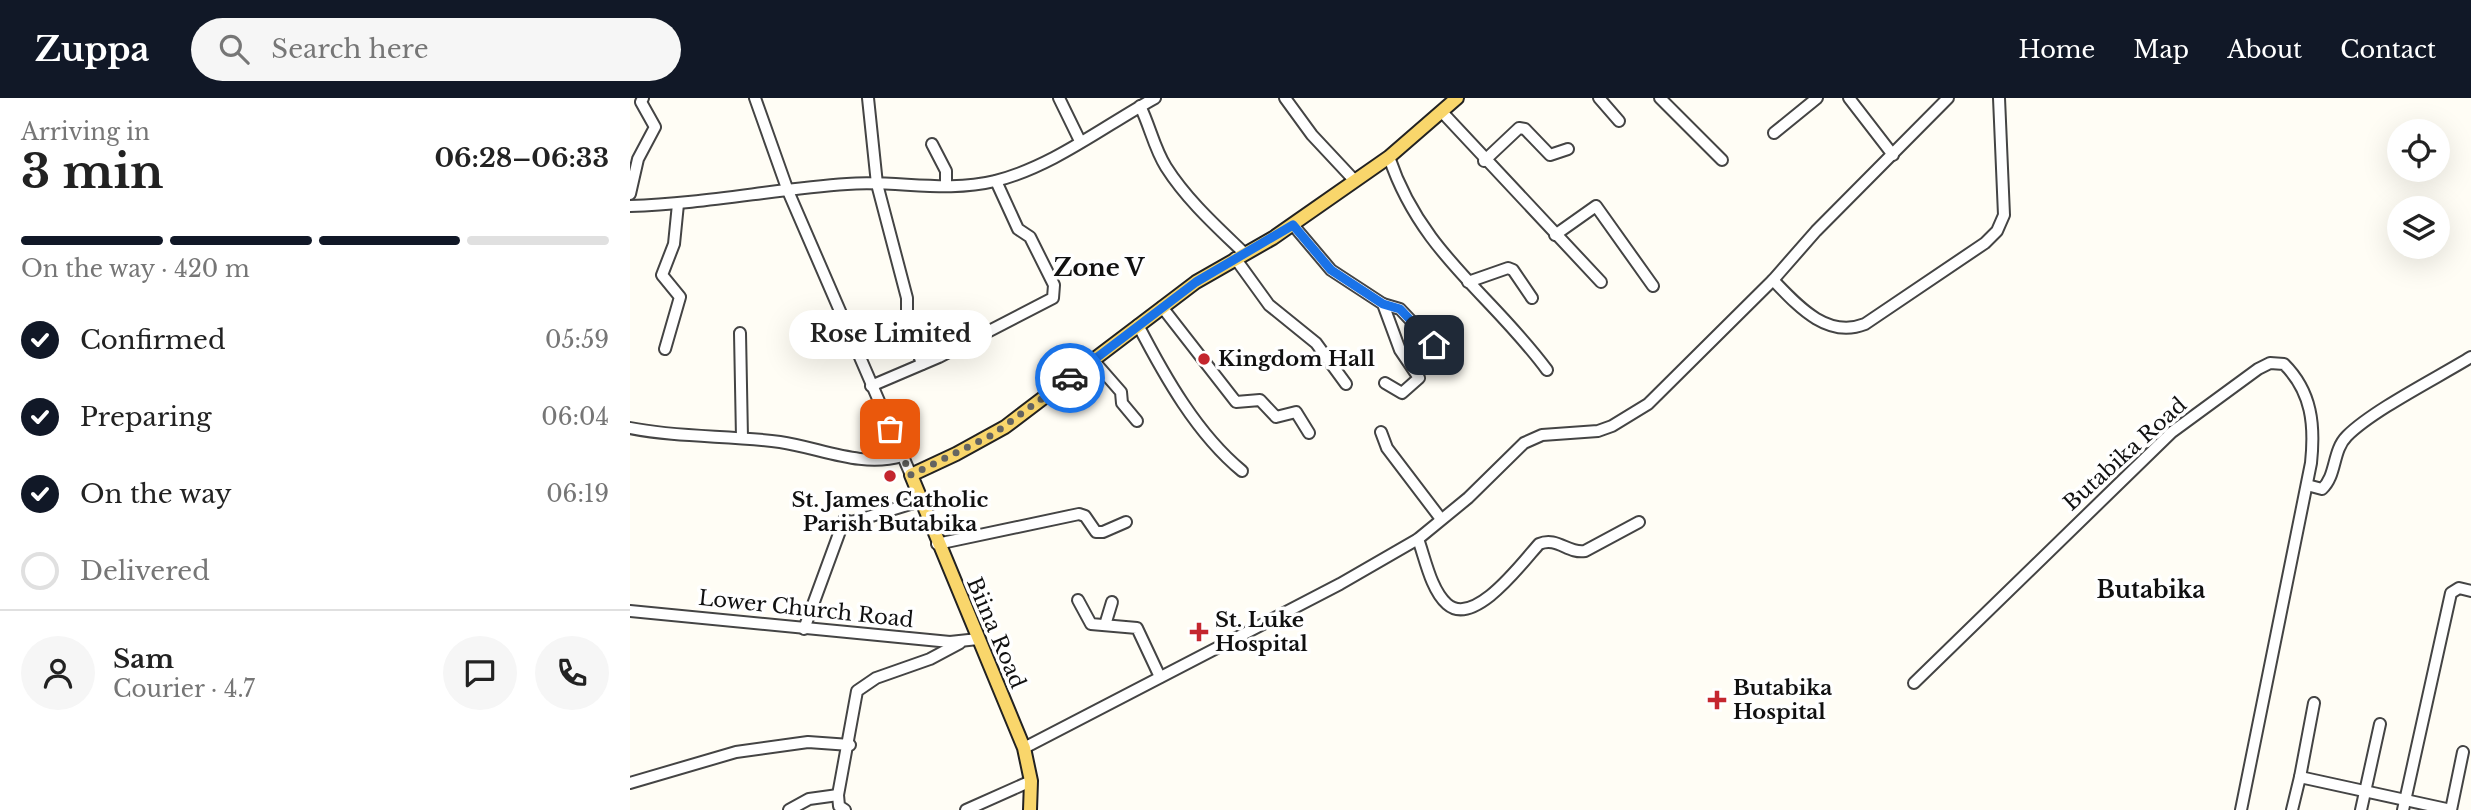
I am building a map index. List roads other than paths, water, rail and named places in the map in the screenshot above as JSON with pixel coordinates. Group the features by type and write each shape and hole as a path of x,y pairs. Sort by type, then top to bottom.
{"main road":[{"path":"911,475 992,435 1162,307 1239,256 1293,225 1389,157 1453,99"},
{"name":"Biina Road","path":"911,475 937,544 1024,748 1031,781 1030,810"}],"street":[{"path":"630,194 638,159 655,127 641,102 643,98"},
{"path":"755,98 788,191 911,475"},
{"path":"868,98 877,184 907,298 907,319 922,364"},
{"path":"1059,98 1080,141"},
{"path":"630,206 678,205 849,184 946,186 996,181 1040,163 1155,98"},
{"path":"1284,98 1311,135 1355,181"},
{"path":"1599,98 1616,118 1604,123"},
{"path":"1660,98 1722,160"},
{"path":"1774,133 1817,98"},
{"path":"1849,98 1893,155"},
{"path":"1024,748 1340,584 1418,539 1468,498 1524,443 1542,435 1598,431 1612,426 1648,404 1773,280 1816,231 1948,98"},
{"path":"1773,280 1821,323 1851,330 1865,324 1985,243 1997,231 2004,215 1999,98"},
{"path":"1140,106 1166,167 1197,209 1219,226 1269,305 1316,343 1346,384"},
{"path":"1441,112 1484,161 1601,282"},
{"path":"1484,161 1519,128 1525,129 1550,155 1568,149"},
{"path":"932,144 946,171 946,186"},
{"path":"1389,157 1411,212 1468,282 1529,346 1547,370"},
{"path":"871,386 922,364 1053,298 1054,285 1030,237 1018,229 996,181"},
{"path":"666,349 680,298 662,275 674,244 678,205"},
{"path":"1555,235 1596,206 1653,286"},
{"path":"1293,225 1331,270 1383,304 1400,309 1434,345"},
{"path":"1030,237 1041,232"},
{"path":"1468,282 1508,268 1513,270 1532,298"},
{"path":"1383,304 1401,350 1419,378 1402,393 1385,383"},
{"path":"1162,307 1235,400 1260,400 1276,417 1296,412 1309,433"},
{"path":"1138,325 1179,397 1220,449 1242,471"},
{"path":"740,332 742,438"},
{"path":"2307,485 2322,489 2328,483 2340,445 2358,427 2471,357"},
{"path":"1093,360 1121,392 1122,403 1136,421"},
{"name":"Butabika Road","path":"1914,683 2172,432 2270,362 2284,364 2291,371 2311,410 2313,440 2307,485 2241,810"},
{"path":"630,428 742,438 879,461 902,456"},
{"path":"1381,432 1387,448 1441,519"},
{"path":"804,629 844,520 852,522 920,501"},
{"path":"937,544 1079,514 1085,516 1096,532 1103,532 1126,522"},
{"path":"1418,539 1442,598 1453,608 1465,611 1479,606 1539,544 1552,541 1579,552 1586,551 1639,522"},
{"path":"2404,805 2451,593 2459,588 2471,590"},
{"path":"1078,600 1091,624 1137,628 1160,677"},
{"path":"1105,625 1112,602"},
{"name":"Lower Church Road","path":"630,611 804,629 963,641 978,639"},
{"path":"845,810 839,806 838,795 850,746 857,691 876,678 930,659 963,641"},
{"path":"2292,810 2314,703"},
{"path":"2361,810 2380,724"},
{"path":"630,783 736,752 808,742 850,746"},
{"path":"2300,777 2365,791 2404,805 2451,810 2463,752"},
{"path":"966,810 1031,781"},
{"path":"789,810 809,799 838,795"}],"place":[{"name":"Kingdom Hall","path":"1204,359"},
{"name":"Rose Limited","path":"890,429"},
{"name":"St. James Catholic Parish Butabika","path":"890,476"},
{"name":"St. Luke Hospital","path":"1199,632"},
{"name":"Butabika Hospital","path":"1717,700"}],"district":[{"name":"Zone V","path":"1099,267"},
{"name":"Butabika","path":"2151,590"}]}
